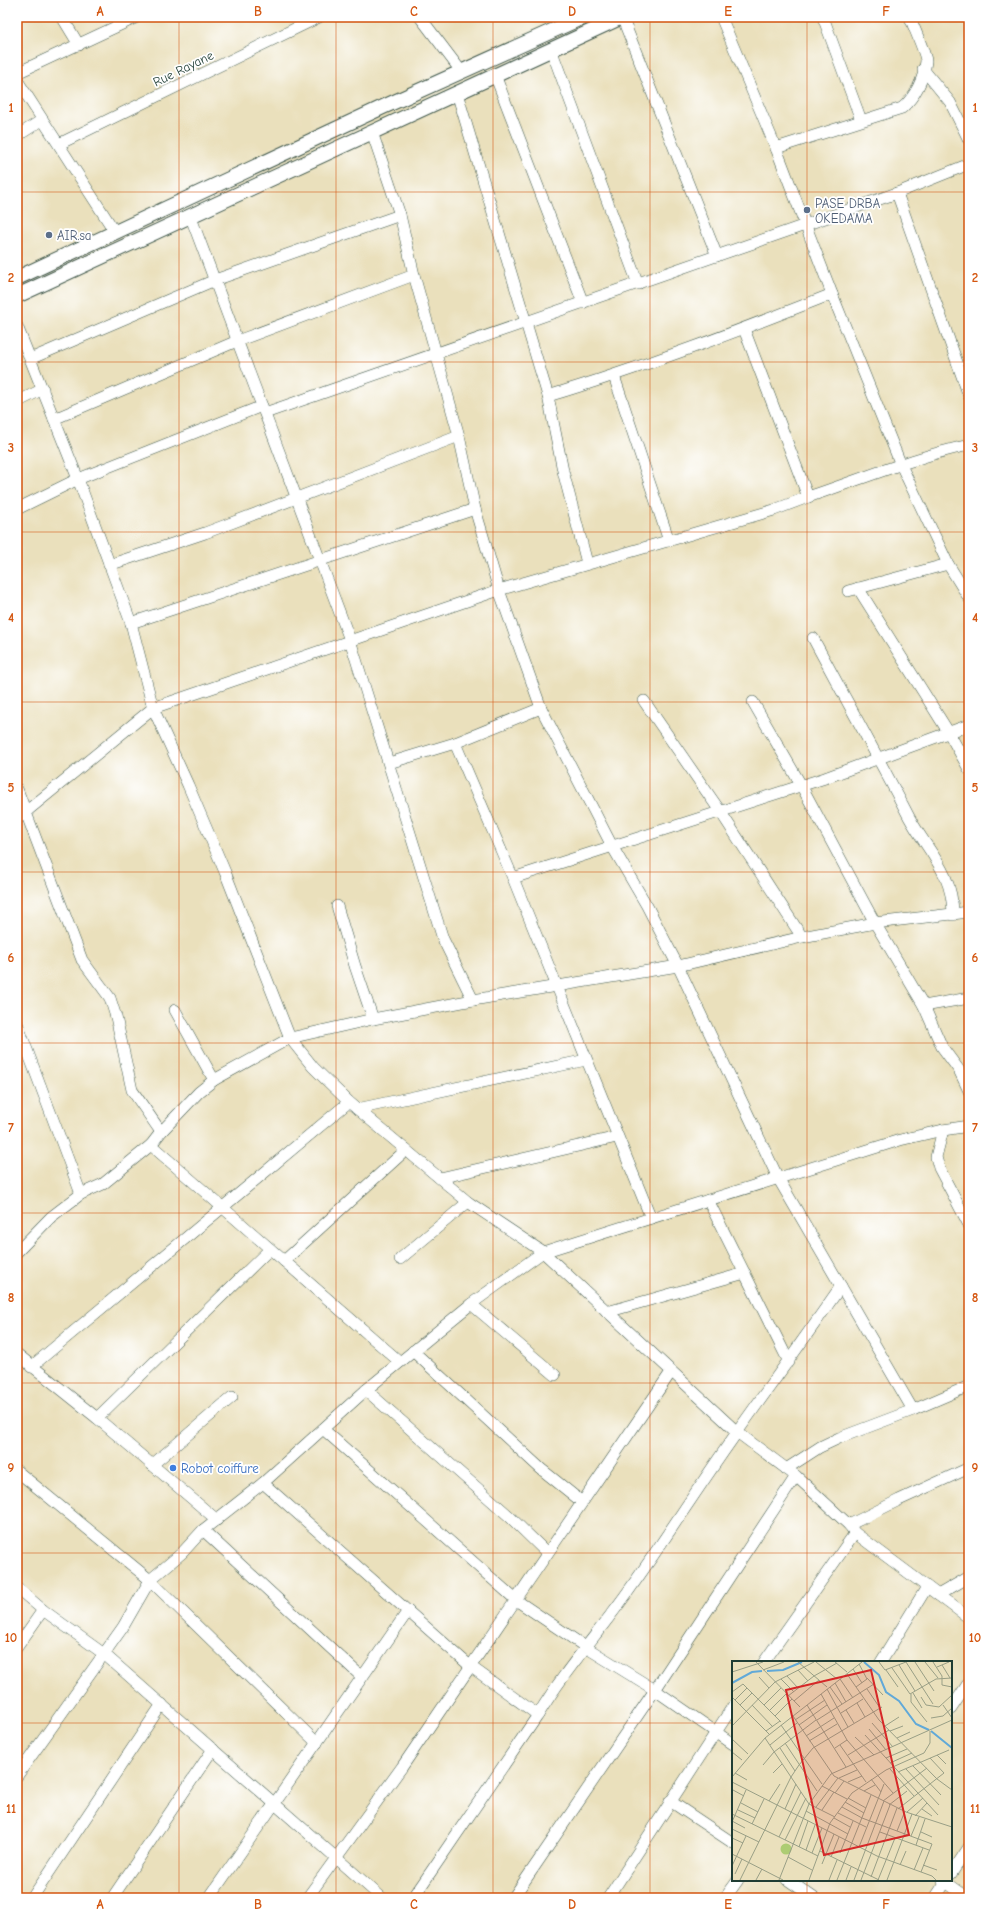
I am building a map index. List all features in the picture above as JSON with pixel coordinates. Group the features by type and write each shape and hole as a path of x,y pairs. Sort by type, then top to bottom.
{"main road":[{"path":"17,278 461,71 583,17"},
{"path":"17,296 622,17"}],"street":[{"path":"62,17 79,45"},
{"path":"17,73 137,17"},
{"name":"Rue Rayane","path":"59,144 319,17"},
{"path":"420,17 461,71"},
{"path":"622,17 716,256"},
{"path":"721,17 776,148 832,294 901,465 948,564 969,598"},
{"path":"823,17 861,120"},
{"path":"776,148 902,108 912,100 917,92 926,60 910,17"},
{"path":"551,49 638,284"},
{"path":"923,69 950,102 969,140"},
{"path":"495,75 583,303"},
{"path":"17,80 115,232"},
{"path":"457,93 548,396 563,471 587,563"},
{"path":"17,136 42,120"},
{"path":"372,132 400,215 414,275 458,436 475,508 499,590 541,708 612,846 647,906 678,966 778,1178 913,1410"},
{"path":"17,509 78,479 263,410 435,354 898,194 969,164"},
{"path":"898,194 969,396"},
{"path":"30,359 214,280 400,215"},
{"path":"190,216 350,640 443,939 472,1000"},
{"path":"54,419 237,341 414,275"},
{"path":"548,396 614,376 744,329 832,294"},
{"path":"17,326 78,479 131,623 153,708 219,858 290,1038 313,1067 353,1105 468,1202 543,1252 737,1432 796,1476 852,1530 969,1618"},
{"path":"744,329 808,497"},
{"path":"614,376 669,542"},
{"path":"17,402 42,389"},
{"path":"109,565 205,533 458,436"},
{"path":"21,816 153,708 499,590 587,563 669,542 774,510 901,465 922,456 969,445"},
{"path":"131,623 475,508"},
{"path":"948,564 853,590 949,733 969,769"},
{"path":"813,638 911,820 943,872 951,891 953,915"},
{"path":"644,701 720,811 802,937"},
{"path":"753,702 802,785 875,924 924,1006 942,1047 964,1069 969,1091"},
{"path":"389,763 455,743 541,708"},
{"path":"513,878 802,785 879,759 969,725"},
{"path":"455,743 513,878 651,1218"},
{"path":"17,789 21,816 82,960 110,998 116,1017 132,1090 161,1132"},
{"path":"338,906 354,966 373,1020"},
{"path":"17,1252 51,1217 81,1194 103,1184 151,1145 161,1132 199,1092 214,1080 290,1038 472,1000 678,966 802,937 875,924 969,912"},
{"path":"924,1006 969,998"},
{"path":"175,1010 214,1080"},
{"path":"17,1022 81,1194"},
{"path":"31,1367 222,1208 353,1105 586,1060"},
{"path":"17,1776 123,1627 150,1580 182,1553 203,1530 263,1483 366,1390 471,1304 543,1252 900,1140 943,1130 969,1126"},
{"path":"943,1130 936,1157 939,1168 969,1225"},
{"path":"440,1178 618,1137"},
{"path":"151,1145 400,1362"},
{"path":"284,1261 406,1150"},
{"path":"708,1200 789,1362"},
{"path":"400,1260 468,1202"},
{"path":"96,1418 270,1249"},
{"path":"607,1312 745,1273"},
{"path":"413,1898 568,1669 587,1648 627,1593 737,1432 789,1362 841,1286"},
{"path":"471,1304 555,1375"},
{"path":"413,1351 542,1468 582,1502"},
{"path":"17,1354 31,1367 96,1418 217,1520"},
{"path":"307,1898 402,1767 671,1372"},
{"path":"786,1469 820,1447 969,1386"},
{"path":"366,1390 509,1516 547,1553"},
{"path":"152,1465 232,1397"},
{"path":"323,1429 516,1600 587,1648 655,1690 732,1743"},
{"path":"765,1661 852,1530 899,1500 969,1468"},
{"path":"17,1471 150,1580 317,1743"},
{"path":"513,1898 655,1690 796,1476"},
{"path":"263,1483 470,1666 538,1715"},
{"path":"203,1530 362,1677"},
{"path":"938,1594 969,1577"},
{"path":"882,1661 927,1587"},
{"path":"17,1588 43,1610 104,1654 382,1898"},
{"path":"17,1647 43,1610"},
{"path":"209,1898 408,1611"},
{"path":"952,1708 969,1682"},
{"path":"32,1898 162,1704"},
{"path":"608,1898 732,1707"},
{"path":"112,1898 213,1749"},
{"path":"670,1801 732,1842"},
{"path":"952,1872 969,1847"},
{"path":"725,1898 737,1881"},
{"path":"789,1881 814,1898"},
{"path":"936,1898 946,1881"},
{"path":"949,1881 968,1898"}],"place":[{"name":"PASE DRBA OKEDAMA","path":"807,210"},
{"name":"AIR.sa","path":"49,235"},
{"name":"Robot coiffure","path":"173,1468"}]}
